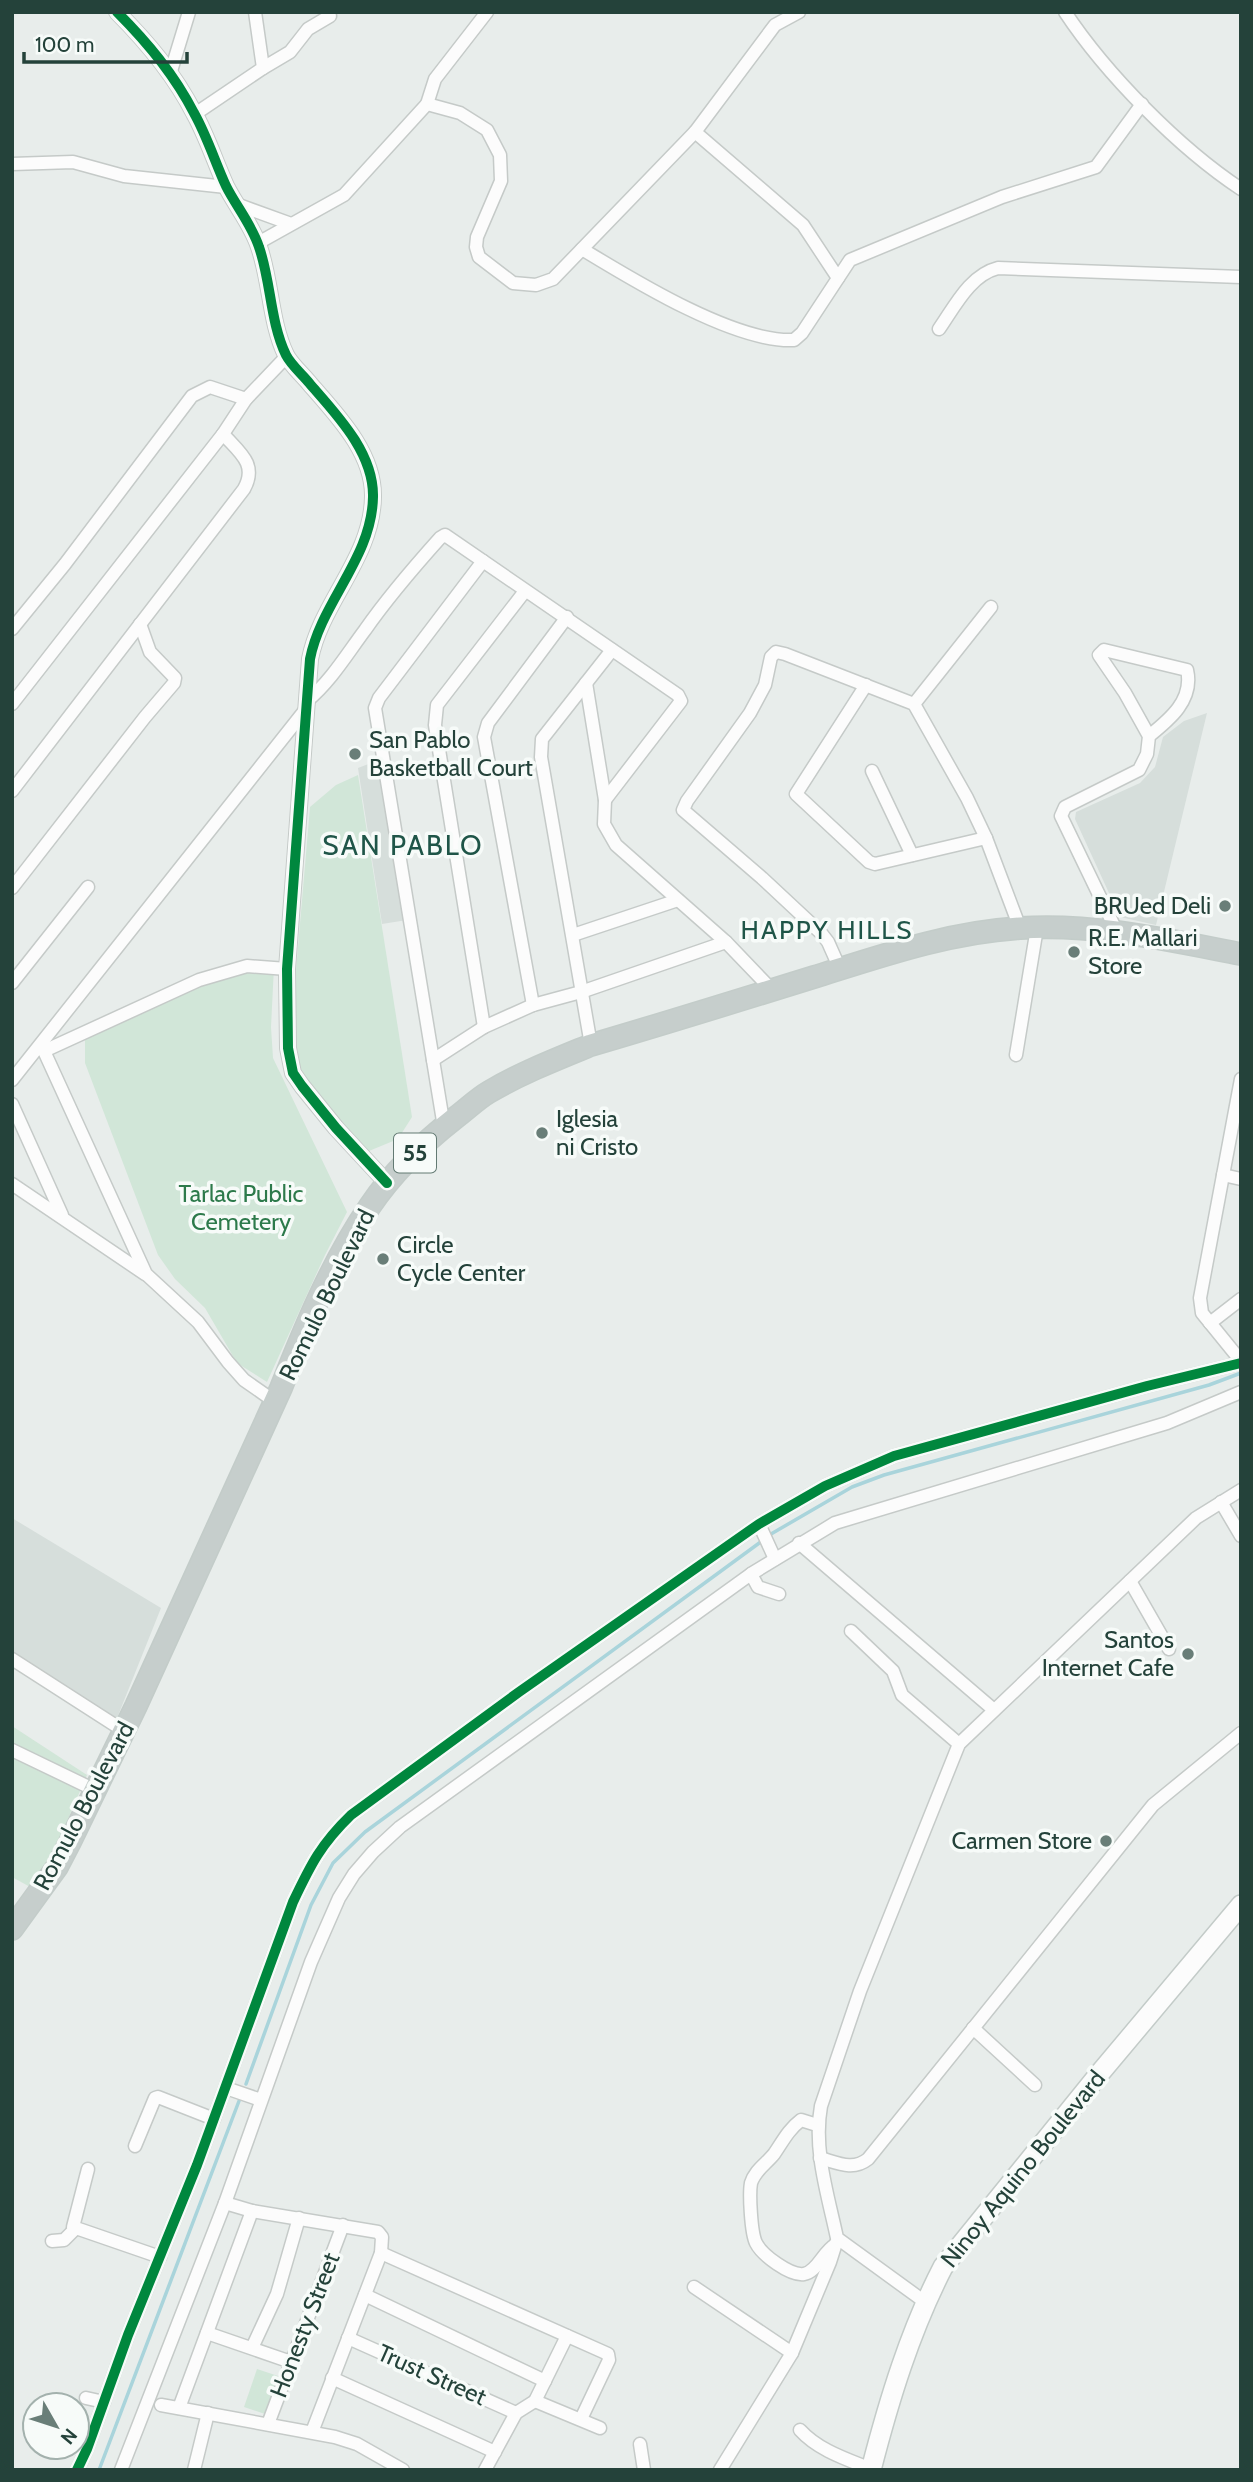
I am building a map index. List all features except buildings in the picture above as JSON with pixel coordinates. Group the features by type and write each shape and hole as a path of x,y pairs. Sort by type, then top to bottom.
{"highway":[{"name":"Romulo Boulevard","path":"15,1921 57,1867 124,1731 299,1341 347,1243 387,1183 444,1127 489,1092 591,1045 840,969 960,936 1064,927 1117,932 1241,954"}],"main road":[{"name":"Ninoy Aquino Boulevard","path":"871,2469 905,2354 925,2302 943,2267 1241,1905"}],"street":[{"path":"117,12 145,39 171,71 195,114 226,187 258,243 276,322 287,356 338,416 370,466 373,497 368,530 313,644 306,705 288,969 288,1048 293,1073 336,1128 387,1183"},
{"path":"171,71 189,12"},
{"path":"255,12 263,68"},
{"path":"258,243 345,195 426,104 435,79 487,12"},
{"path":"426,104 460,113 487,130 500,155 501,181 475,247 479,257 513,283 536,285 553,279 695,132 775,25 799,12"},
{"path":"1065,12 1087,44 1142,104 1209,167 1241,189"},
{"path":"195,114 290,52 308,29 330,16"},
{"path":"582,249 641,285 735,329 778,341 794,340 850,260 1002,197 1096,167 1142,104"},
{"path":"695,132 803,225 838,278"},
{"path":"12,164 73,162 124,176 226,187"},
{"path":"236,204 291,224"},
{"path":"939,329 983,271 998,268 1241,277"},
{"path":"12,704 114,577 223,434 246,399 287,356"},
{"path":"12,629 65,564 192,396 210,387 246,399"},
{"path":"12,792 244,489 249,480 248,463 223,434"},
{"path":"12,1080 42,1049 404,579 445,535 678,695 681,701 605,800"},
{"path":"444,1127 375,708 379,698 483,561"},
{"path":"484,1027 435,725 437,705 525,591"},
{"path":"915,704 991,607"},
{"path":"533,1005 484,737 488,723 567,617"},
{"path":"12,888 174,683 175,678 150,652 141,624"},
{"path":"591,1045 541,757 542,739 612,650"},
{"path":"1117,932 1061,816 1065,807 1139,770 1147,754 1149,736 1125,693 1099,655 1104,650 1187,670 1182,704 1173,716 1149,736"},
{"path":"840,969 821,933 683,810 750,713 765,685 771,657 776,652 915,704 967,798 1029,928 1017,1055"},
{"path":"586,683 605,800 604,824 616,845 726,942 772,990"},
{"path":"866,685 796,794 869,863 875,864 986,838"},
{"path":"872,771 912,855"},
{"path":"12,984 88,887"},
{"path":"573,935 678,900"},
{"path":"433,1060 484,1027 533,1005 581,992 726,942"},
{"path":"42,1049 199,980 247,966 288,969"},
{"path":"42,1049 146,1274"},
{"path":"77,2470 226,2088 293,1902 328,1837 351,1815 508,1700 759,1524 825,1486 894,1456 1241,1362 1202,1313 1200,1298 1241,1079"},
{"path":"12,1104 62,1216"},
{"path":"1223,1175 1241,1179"},
{"path":"12,1184 146,1274 198,1322 244,1380 274,1401"},
{"path":"1210,1323 1241,1299"},
{"path":"121,2470 225,2203 311,1962 339,1898 354,1874 373,1852 400,1827 751,1574 835,1523 1167,1423 1241,1392"},
{"path":"720,2470 792,2353 836,2241 820,2158 817,2125 821,2106 860,1991 960,1744 1196,1518 1241,1490"},
{"path":"1221,1502 1241,1536"},
{"path":"759,1524 775,1559"},
{"path":"799,1543 994,1710"},
{"path":"751,1574 758,1587 779,1594"},
{"path":"1130,1581 1169,1649"},
{"path":"851,1631 893,1671 902,1695 960,1744"},
{"path":"12,1659 124,1731"},
{"path":"820,2158 852,2166 860,2165 1153,1805 1241,1733"},
{"path":"12,1750 95,1790"},
{"path":"973,2028 1035,2085"},
{"path":"226,2088 261,2100"},
{"path":"135,2146 155,2098 214,2119"},
{"path":"817,2125 801,2120 790,2128 772,2157 758,2169 751,2185 756,2243 774,2262 792,2273 802,2274 811,2272 836,2241"},
{"path":"88,2169 72,2224 76,2228 160,2257"},
{"path":"225,2203 252,2211 381,2234 382,2253 312,2432"},
{"path":"179,2407 252,2211"},
{"path":"252,2348 277,2294 299,2218"},
{"name":"Honesty Street","path":"268,2424 342,2225"},
{"path":"52,2241 64,2240 76,2228"},
{"path":"836,2241 925,2302"},
{"path":"382,2253 608,2354 581,2419"},
{"path":"694,2287 792,2353"},
{"path":"365,2295 545,2381"},
{"path":"207,2333 291,2362"},
{"path":"485,2470 516,2413 535,2400 567,2336"},
{"name":"Trust Street","path":"348,2338 516,2413"},
{"path":"331,2378 495,2452"},
{"path":"91,2399 104,2402"},
{"path":"535,2400 600,2428"},
{"path":"161,2405 312,2432 357,2444 403,2470"},
{"path":"194,2470 208,2413"},
{"path":"800,2430 809,2440 871,2469"},
{"path":"640,2444 644,2470"}],"shaded area":[{"path":"1207,713 1156,925 1120,917 1075,819 1076,812 1140,783 1155,767 1163,737 1184,721"},
{"path":"379,760 407,920 382,924 358,768"},
{"path":"12,1518 161,1608 115,1723 12,1657"}],"green space":[{"path":"358,775 412,1117 398,1139 369,1151 301,1079 292,1017 310,807 336,785"},
{"name":"Tarlac Public Cemetery","path":"250,965 274,967 271,1027 273,1058 347,1212 267,1382 237,1363 205,1308 175,1279 158,1255 85,1063 85,1034"},
{"path":"12,1726 87,1775 55,1849 32,1888 12,1877"},
{"path":"257,2369 278,2376 265,2414 244,2407"}],"waterway":[{"path":"771,1534 852,1487 884,1475 1209,1385 1241,1373"},
{"path":"246,2084 311,1905 333,1863 365,1832 762,1541"},
{"path":"99,2470 239,2101"}],"cycle path":[{"path":"117,12 160,60 194,113 226,186 256,239 277,329 286,355 352,436 361,450 372,481 373,497 364,540 324,618 310,659 287,969 288,1048 293,1073 302,1086 336,1128 387,1183"},
{"path":"77,2470 197,2165 293,1902 318,1855 351,1815 519,1692 759,1524 825,1486 894,1456 1147,1386 1241,1363"}],"place":[{"name":"San Pablo Basketball Court","path":"355,754"},
{"name":"BRUed Deli","path":"1225,906"},
{"name":"R.E. Mallari Store","path":"1074,952"},
{"name":"Iglesia ni Cristo","path":"542,1133"},
{"name":"Circle Cycle Center","path":"383,1259"},
{"name":"Santos Internet Cafe","path":"1188,1654"},
{"name":"Carmen Store","path":"1106,1841"}],"district":[{"name":"SAN PABLO","path":"403,845"},
{"name":"HAPPY HILLS","path":"827,930"}]}
